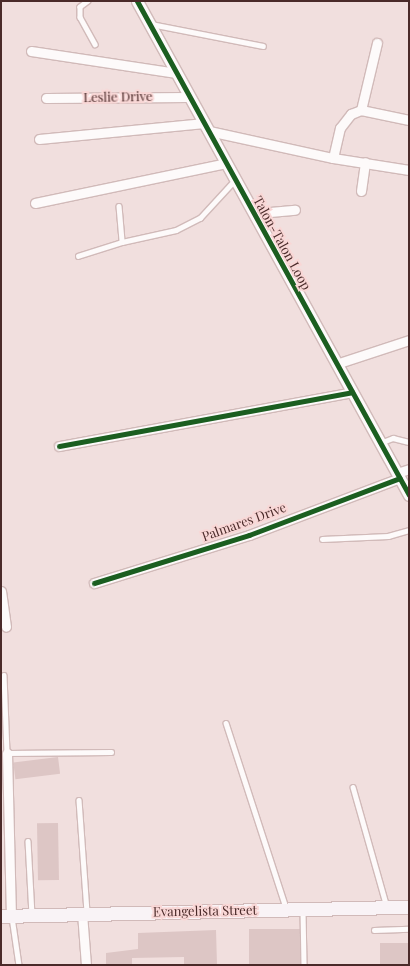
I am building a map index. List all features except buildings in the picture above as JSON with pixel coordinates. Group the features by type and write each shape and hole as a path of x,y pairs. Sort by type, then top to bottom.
{"main road":[{"name":"Evangelista Street","path":"6,915 409,907"}],"street":[{"name":"Talon-Talon Loop","path":"137,1 409,495"},
{"path":"361,110 377,43"},
{"path":"31,51 176,73"},
{"name":"Leslie Drive","path":"46,98 189,97"},
{"path":"333,158 340,128 351,114 361,110 409,120"},
{"path":"39,139 206,127 333,158 409,170"},
{"path":"360,191 365,162"},
{"path":"36,203 226,163"},
{"path":"256,218 270,212 295,210"},
{"path":"336,364 409,340"},
{"path":"58,446 352,392"},
{"name":"Palmares Drive","path":"94,583 249,535 398,476 409,469"},
{"path":"2,597 6,627"},
{"path":"6,915 7,753"},
{"path":"85,913 86,965"}],"lane":[{"path":"88,1 80,7 80,18 95,44"},
{"path":"150,24 263,46"},
{"path":"78,256 122,242 176,230 200,218 236,180"},
{"path":"119,206 122,242"},
{"path":"380,443 393,438 409,442"},
{"path":"322,539 388,536 409,530"},
{"path":"4,675 7,753 111,752"},
{"path":"226,723 287,910"},
{"path":"353,787 387,907"},
{"path":"79,800 85,913"},
{"path":"28,841 32,915"},
{"path":"304,910 304,965"},
{"path":"6,915 20,965"},
{"path":"374,930 409,929"}],"cycle path":[{"path":"137,1 409,495"},
{"path":"59,446 352,392"},
{"path":"94,583 249,535 400,478"}]}
